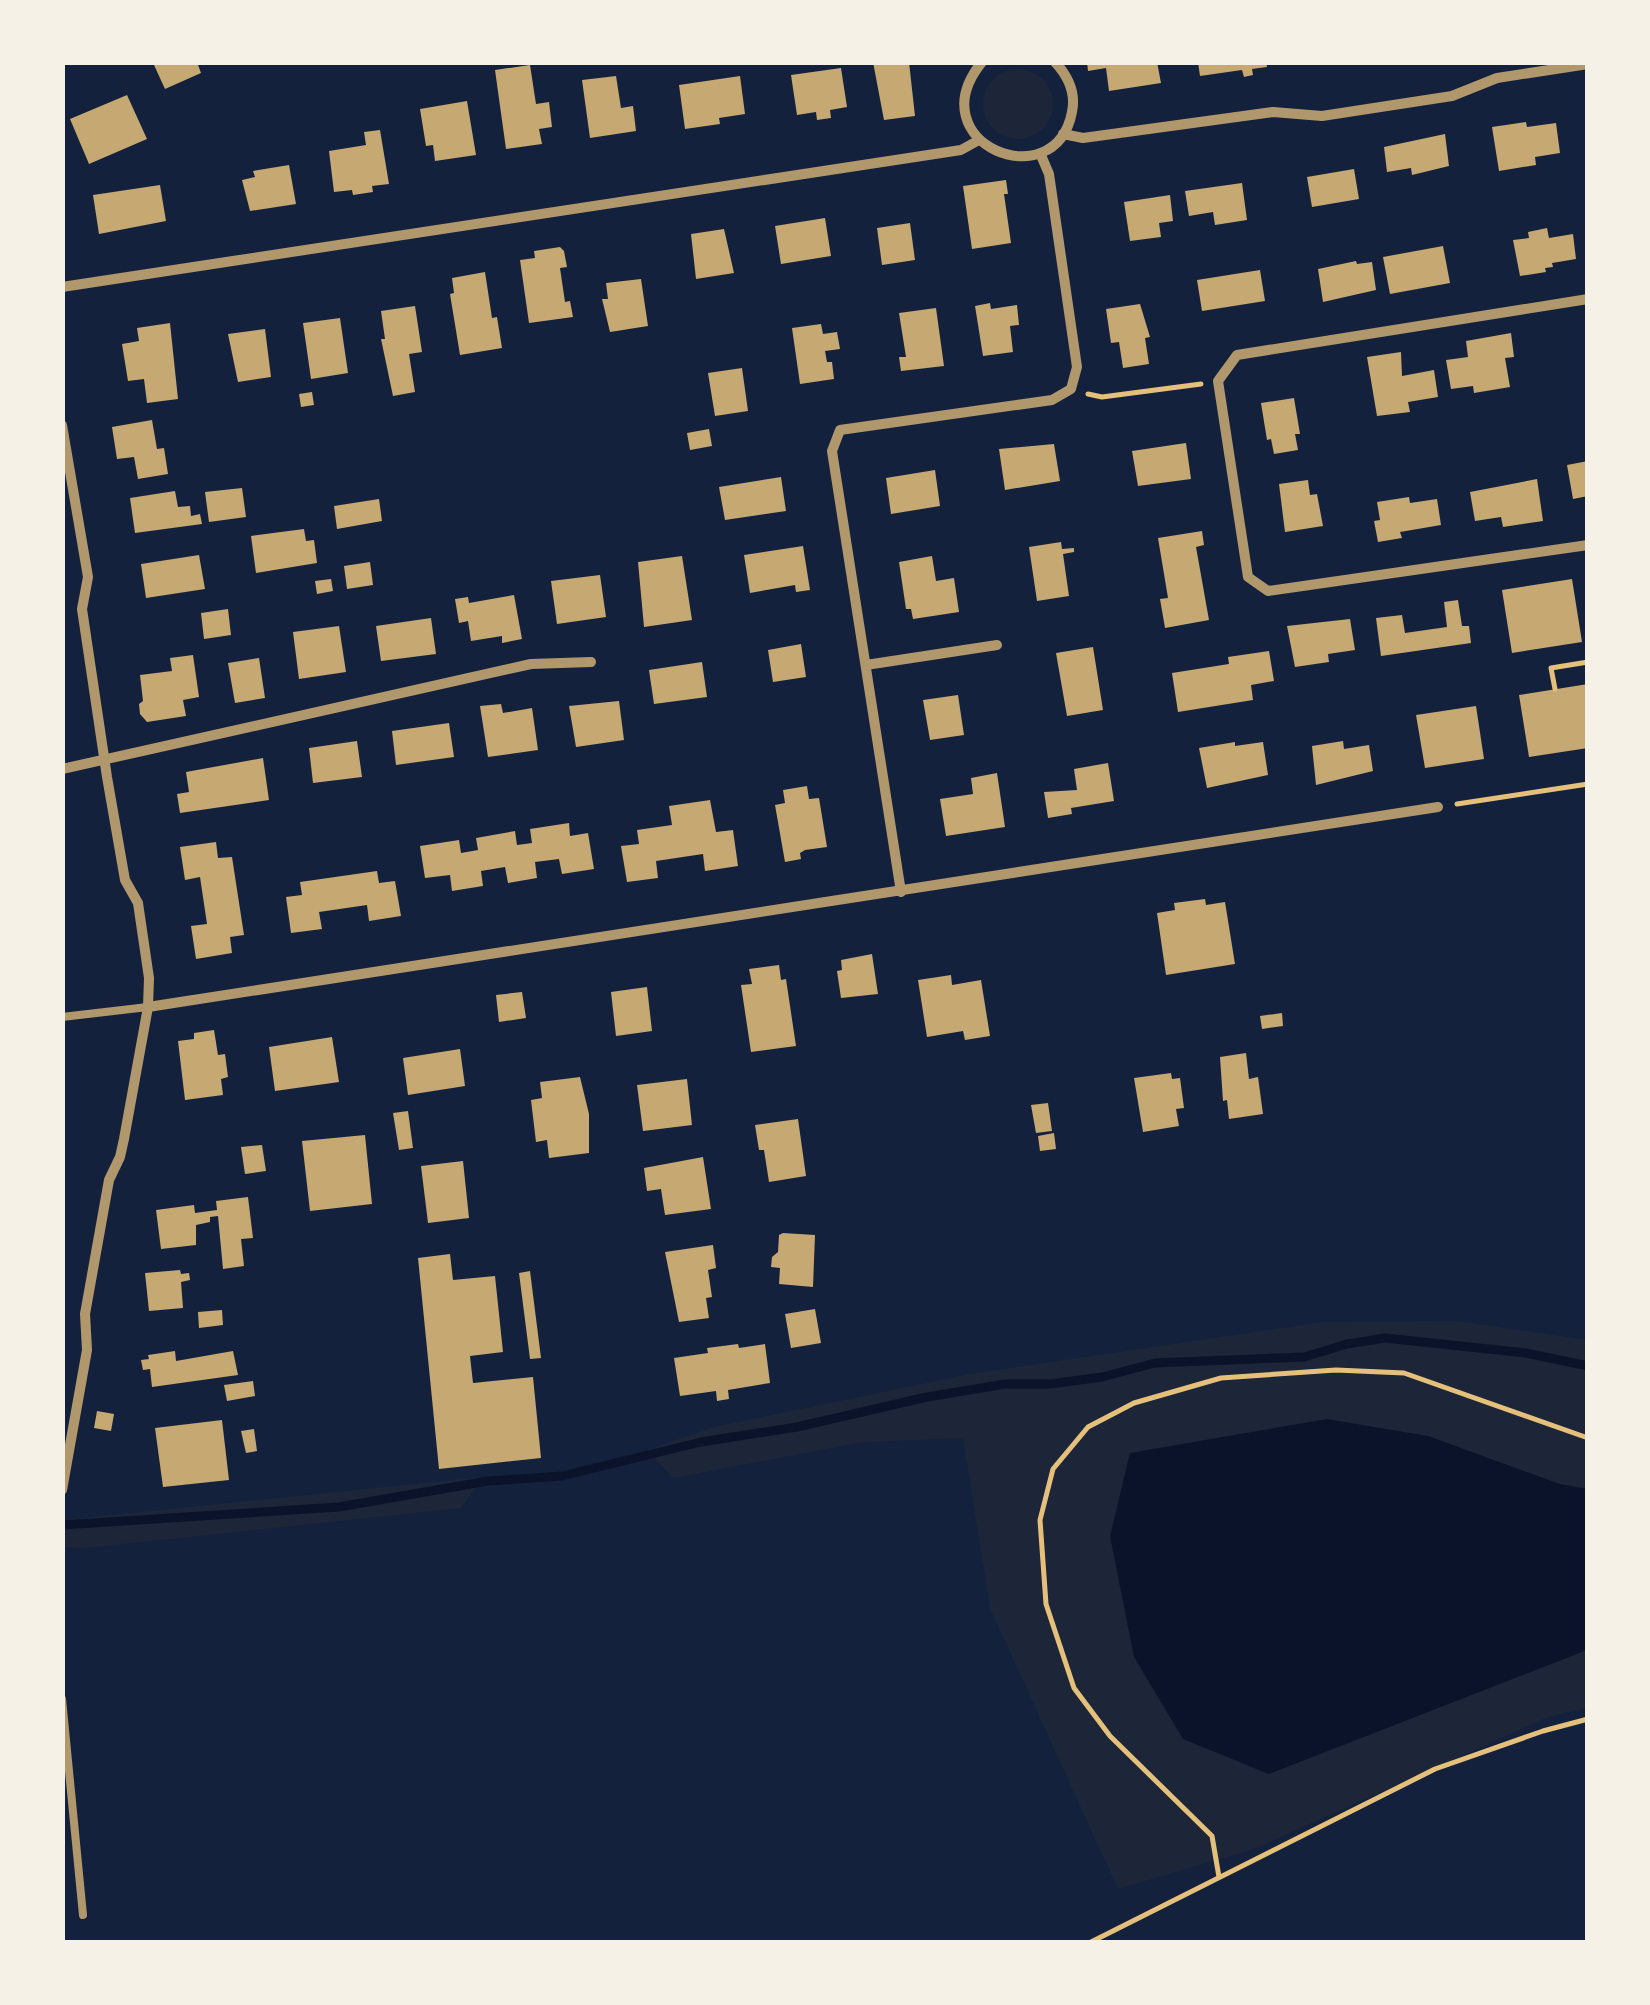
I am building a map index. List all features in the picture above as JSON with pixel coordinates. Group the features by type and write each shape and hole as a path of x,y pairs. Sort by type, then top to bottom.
{"street":[{"path":"982,62 971,76 964,110 979,140 1007,156 1040,153 1063,134 1071,120 1071,86 1055,62"},
{"path":"1063,134 1083,138 1273,112 1322,116 1452,96 1497,78 1588,64"},
{"path":"62,288 933,155 960,150 979,140"},
{"path":"902,892 832,451 840,430 1052,400 1071,389 1078,368 1048,174 1040,153"},
{"path":"1588,299 1236,354 1218,381 1248,577 1268,592 1588,545"},
{"path":"62,425 88,577 82,609 105,758 125,880 138,903 148,978 148,1007 120,1157 109,1180 85,1314 87,1350 62,1490"},
{"path":"866,665 997,645"},
{"path":"62,769 531,664 591,662"},
{"path":"148,1007 1438,807"}],"lane":[{"path":"62,1017 148,1007"},
{"path":"62,1699 83,1915"}],"path":[{"path":"1071,389 1102,398 1218,381"},
{"path":"1555,689 1551,668 1588,662"},
{"path":"1438,807 1588,784"},
{"path":"1219,1878 1212,1836 1110,1736 1074,1688 1046,1604 1040,1520 1052,1469 1088,1427 1134,1404 1221,1378 1336,1370 1404,1373 1588,1438"},
{"path":"1091,1942 1435,1768 1543,1730 1588,1719"}],"shaded area":[{"path":"1018,69 1043,79 1053,104 1043,129 1018,139 993,129 983,104 993,79"},
{"path":"1457,1321 1587,1340 1587,1489 1560,1484 1183,1739 1269,1774 1587,1650 1587,1708 1548,1717 1254,1849 1118,1889 990,1608 963,1438 863,1442 673,1478 647,1450 714,1427 970,1374 1322,1322"},
{"path":"1327,1419 1428,1436 1560,1484 1587,1489 1587,1650 1269,1774 1183,1739 1134,1657 1110,1536 1130,1453"},
{"path":"483,1477 461,1508 85,1548 63,1547 63,1520"}],"building":[{"path":"197,62 201,73 165,89 154,65"},
{"path":"873,62 909,62 915,116 884,120"},
{"path":"1087,62 1157,62 1161,83 1109,91 1106,68 1088,71"},
{"path":"1198,62 1266,62 1267,67 1252,69 1253,75 1244,77 1242,70 1200,76"},
{"path":"530,65 536,104 549,102 552,127 539,129 542,144 506,149 495,70"},
{"path":"841,68 847,107 830,110 831,118 817,120 816,112 797,115 791,75"},
{"path":"616,76 621,108 633,106 636,131 590,138 582,80"},
{"path":"740,76 745,114 719,118 720,124 685,129 679,85"},
{"path":"127,95 147,139 89,164 70,119"},
{"path":"467,101 476,155 435,161 433,145 426,146 420,109"},
{"path":"1526,122 1527,127 1556,123 1560,153 1535,157 1536,165 1499,171 1492,127"},
{"path":"380,130 389,184 372,186 373,192 353,195 352,190 334,192 329,151 366,145 364,132"},
{"path":"1445,134 1449,166 1412,175 1411,168 1387,172 1384,147"},
{"path":"289,165 296,204 250,211 242,180 255,177 253,171"},
{"path":"1354,169 1359,199 1312,207 1307,177"},
{"path":"1006,180 1008,194 1004,194 1011,243 972,249 963,186"},
{"path":"1242,183 1247,220 1215,225 1213,212 1189,216 1185,191"},
{"path":"160,185 166,221 99,234 93,195"},
{"path":"1170,195 1173,221 1159,223 1161,237 1130,241 1124,202"},
{"path":"825,218 831,256 781,264 775,226"},
{"path":"910,223 915,260 882,265 877,228"},
{"path":"1547,228 1549,238 1573,234 1576,259 1552,263 1553,267 1545,268 1546,272 1520,276 1513,240 1529,238 1528,232"},
{"path":"724,229 734,273 696,279 691,234"},
{"path":"1443,246 1450,283 1390,294 1383,257"},
{"path":"560,247 567,267 560,268 565,302 570,301 573,317 529,323 520,260 535,258 534,251"},
{"path":"1356,261 1372,262 1376,290 1323,302 1318,269"},
{"path":"1260,270 1265,301 1202,311 1197,280"},
{"path":"485,272 492,318 497,317 502,348 460,355 450,294 454,293 452,278"},
{"path":"641,279 648,326 610,332 602,299 608,299 606,283"},
{"path":"990,303 991,309 1017,305 1019,325 1010,326 1013,352 983,356 975,306"},
{"path":"1140,304 1150,337 1145,338 1149,364 1123,368 1119,342 1111,343 1106,309"},
{"path":"415,306 422,352 409,354 415,392 393,396 381,339 385,339 381,311"},
{"path":"936,308 944,366 901,371 899,357 906,357 899,313"},
{"path":"340,318 348,373 311,379 303,323"},
{"path":"170,323 178,399 147,403 144,379 128,381 122,344 139,341 137,328"},
{"path":"821,324 823,334 837,332 840,349 825,351 827,362 832,362 834,379 800,384 792,328"},
{"path":"265,329 271,377 238,382 228,334"},
{"path":"1511,333 1514,357 1505,358 1510,387 1474,393 1473,386 1451,389 1446,360 1468,357 1466,341"},
{"path":"1401,352 1402,376 1434,370 1438,397 1408,402 1410,412 1377,416 1367,357"},
{"path":"742,368 748,411 715,416 708,373"},
{"path":"312,392 314,405 301,407 299,394"},
{"path":"1294,398 1300,434 1295,434 1298,450 1274,454 1271,439 1267,440 1261,403"},
{"path":"152,420 157,449 164,448 168,474 138,479 134,457 117,459 112,427"},
{"path":"709,429 712,446 690,450 687,433"},
{"path":"1186,443 1191,479 1138,486 1132,451"},
{"path":"1054,444 1060,481 1005,490 999,449"},
{"path":"1588,461 1588,496 1573,499 1567,465"},
{"path":"935,470 940,506 891,514 886,478"},
{"path":"781,477 786,511 725,520 719,487"},
{"path":"1537,479 1543,521 1503,527 1501,517 1475,521 1470,492"},
{"path":"1308,480 1310,495 1317,494 1323,526 1285,532 1279,484"},
{"path":"242,488 246,517 209,522 205,492"},
{"path":"175,491 178,507 190,506 191,516 200,514 202,524 135,533 130,498"},
{"path":"1409,497 1410,503 1437,499 1441,525 1400,532 1402,538 1378,542 1374,521 1380,520 1377,502"},
{"path":"379,499 382,521 337,529 334,506"},
{"path":"304,529 306,541 314,540 317,563 256,573 251,536"},
{"path":"1202,531 1204,545 1196,547 1209,620 1165,628 1160,599 1168,598 1158,538"},
{"path":"1061,542 1062,549 1074,548 1074,552 1063,554 1069,596 1037,601 1029,547"},
{"path":"803,546 810,590 796,592 795,585 750,593 744,555"},
{"path":"199,555 205,589 146,598 141,564"},
{"path":"682,556 692,620 644,627 638,562"},
{"path":"932,556 936,581 954,578 959,612 913,619 911,609 906,609 899,562"},
{"path":"370,562 373,585 347,589 344,566"},
{"path":"600,575 606,617 557,624 551,581"},
{"path":"331,579 333,591 317,594 315,581"},
{"path":"1572,579 1582,642 1512,653 1502,590"},
{"path":"514,595 522,639 502,643 502,636 471,641 468,621 459,623 455,599 468,597 469,603"},
{"path":"1458,600 1462,626 1469,626 1471,643 1381,656 1376,618 1402,615 1405,633 1447,627 1444,602"},
{"path":"228,609 231,635 204,639 201,613"},
{"path":"431,618 436,654 381,661 376,626"},
{"path":"1350,619 1355,650 1328,654 1329,662 1295,667 1287,626"},
{"path":"339,626 346,672 299,679 293,632"},
{"path":"801,644 806,677 773,682 768,650"},
{"path":"1093,647 1103,710 1067,716 1056,653"},
{"path":"1269,651 1274,681 1251,685 1253,700 1178,712 1172,673 1229,664 1228,657"},
{"path":"193,655 199,697 183,700 186,716 147,722 140,714 140,675 172,671 170,658"},
{"path":"259,658 265,698 235,703 228,663"},
{"path":"702,662 707,697 654,704 649,670"},
{"path":"1588,684 1588,748 1529,757 1519,695"},
{"path":"958,695 964,735 930,740 923,700"},
{"path":"619,701 624,740 576,747 569,706"},
{"path":"501,704 503,713 532,708 538,750 488,757 480,706"},
{"path":"1476,706 1484,759 1425,768 1416,715"},
{"path":"449,723 454,757 396,765 392,731"},
{"path":"357,741 362,777 313,783 309,748"},
{"path":"1343,741 1344,749 1369,745 1373,771 1316,785 1312,746"},
{"path":"1235,742 1235,746 1263,742 1268,775 1207,788 1199,748"},
{"path":"263,758 269,800 180,813 177,794 189,792 186,772"},
{"path":"1108,763 1114,801 1071,808 1072,814 1048,818 1044,792 1077,790 1074,769"},
{"path":"997,773 1005,827 946,836 940,799 973,794 971,778"},
{"path":"807,786 809,799 819,798 827,847 805,850 800,853 801,859 785,862 775,805 785,803 783,790"},
{"path":"710,800 716,832 733,830 738,866 705,871 703,854 656,861 658,878 627,882 621,846 639,844 637,830 672,825 669,806"},
{"path":"569,823 570,836 588,833 594,869 562,874 559,859 535,862 537,878 508,883 505,867 481,871 483,886 452,891 450,875 425,878 420,846 459,840 461,853 478,850 476,838 515,831 517,845 532,843 530,829"},
{"path":"216,842 218,858 232,857 244,935 230,937 232,953 196,959 191,926 207,924 200,877 185,880 180,847"},
{"path":"377,871 379,883 395,881 401,916 369,921 367,905 319,912 322,929 291,933 286,897 302,895 300,882"},
{"path":"1205,899 1206,905 1225,902 1235,964 1166,975 1157,913 1175,910 1174,903"},
{"path":"872,954 878,994 841,998 837,971 842,970 841,960"},
{"path":"779,965 781,980 786,979 796,1046 751,1052 741,985 752,984 749,969"},
{"path":"951,975 952,985 981,980 990,1036 965,1040 963,1031 927,1037 918,980"},
{"path":"647,987 652,1031 616,1036 611,992"},
{"path":"522,992 526,1018 499,1022 496,995"},
{"path":"1282,1013 1283,1026 1262,1029 1260,1016"},
{"path":"214,1030 218,1055 225,1054 228,1077 221,1079 223,1095 185,1100 178,1041"},
{"path":"332,1037 339,1082 275,1091 269,1047"},
{"path":"460,1049 465,1086 408,1095 403,1058"},
{"path":"1246,1053 1249,1079 1258,1077 1263,1114 1229,1119 1227,1100 1223,1101 1220,1057"},
{"path":"1171,1073 1172,1079 1180,1078 1184,1108 1176,1109 1179,1126 1143,1132 1134,1078"},
{"path":"580,1077 589,1114 589,1153 549,1158 547,1140 536,1142 531,1100 542,1098 540,1082"},
{"path":"687,1079 692,1125 643,1131 637,1085"},
{"path":"1048,1103 1052,1131 1036,1133 1031,1105"},
{"path":"408,1111 413,1148 399,1150 393,1113"},
{"path":"798,1119 806,1176 769,1182 755,1125"},
{"path":"1054,1133 1056,1149 1040,1151 1038,1136"},
{"path":"365,1135 372,1204 310,1211 302,1141"},
{"path":"262,1145 266,1171 245,1174 241,1147"},
{"path":"703,1157 711,1209 665,1215 661,1189 647,1191 644,1168"},
{"path":"463,1161 469,1218 428,1223 421,1166"},
{"path":"248,1197 253,1238 241,1239 244,1266 223,1269 218,1216 196,1225 196,1245 161,1249 156,1210 194,1205 195,1213 217,1210 216,1201"},
{"path":"779,1235 815,1235 813,1287 779,1284 780,1268 771,1267 772,1257 778,1252"},
{"path":"713,1245 716,1268 708,1270 712,1297 706,1298 709,1318 679,1322 665,1252"},
{"path":"450,1254 453,1280 495,1276 503,1352 470,1356 473,1383 533,1377 541,1458 439,1469 418,1258"},
{"path":"180,1270 181,1274 189,1273 190,1280 181,1282 183,1308 149,1311 145,1273"},
{"path":"530,1271 541,1358 530,1359 519,1273"},
{"path":"815,1309 821,1343 791,1348 785,1314"},
{"path":"222,1310 223,1325 199,1328 198,1312"},
{"path":"738,1344 739,1348 765,1344 770,1383 728,1390 729,1399 717,1401 716,1391 680,1396 674,1358"},
{"path":"175,1351 176,1361 233,1351 238,1375 152,1387 150,1369 143,1370 141,1360 149,1359 148,1355"},
{"path":"253,1381 255,1396 227,1401 224,1385"},
{"path":"97,1411 114,1414 111,1431 94,1428"},
{"path":"222,1420 229,1480 163,1487 155,1428"},
{"path":"254,1429 257,1451 246,1453 241,1431"}],"waterway":[{"path":"62,1525 339,1507 488,1481 562,1476 701,1442 797,1427 927,1397 1005,1384 1050,1384 1102,1377 1155,1363 1304,1357 1385,1338 1526,1353 1588,1366"}]}
